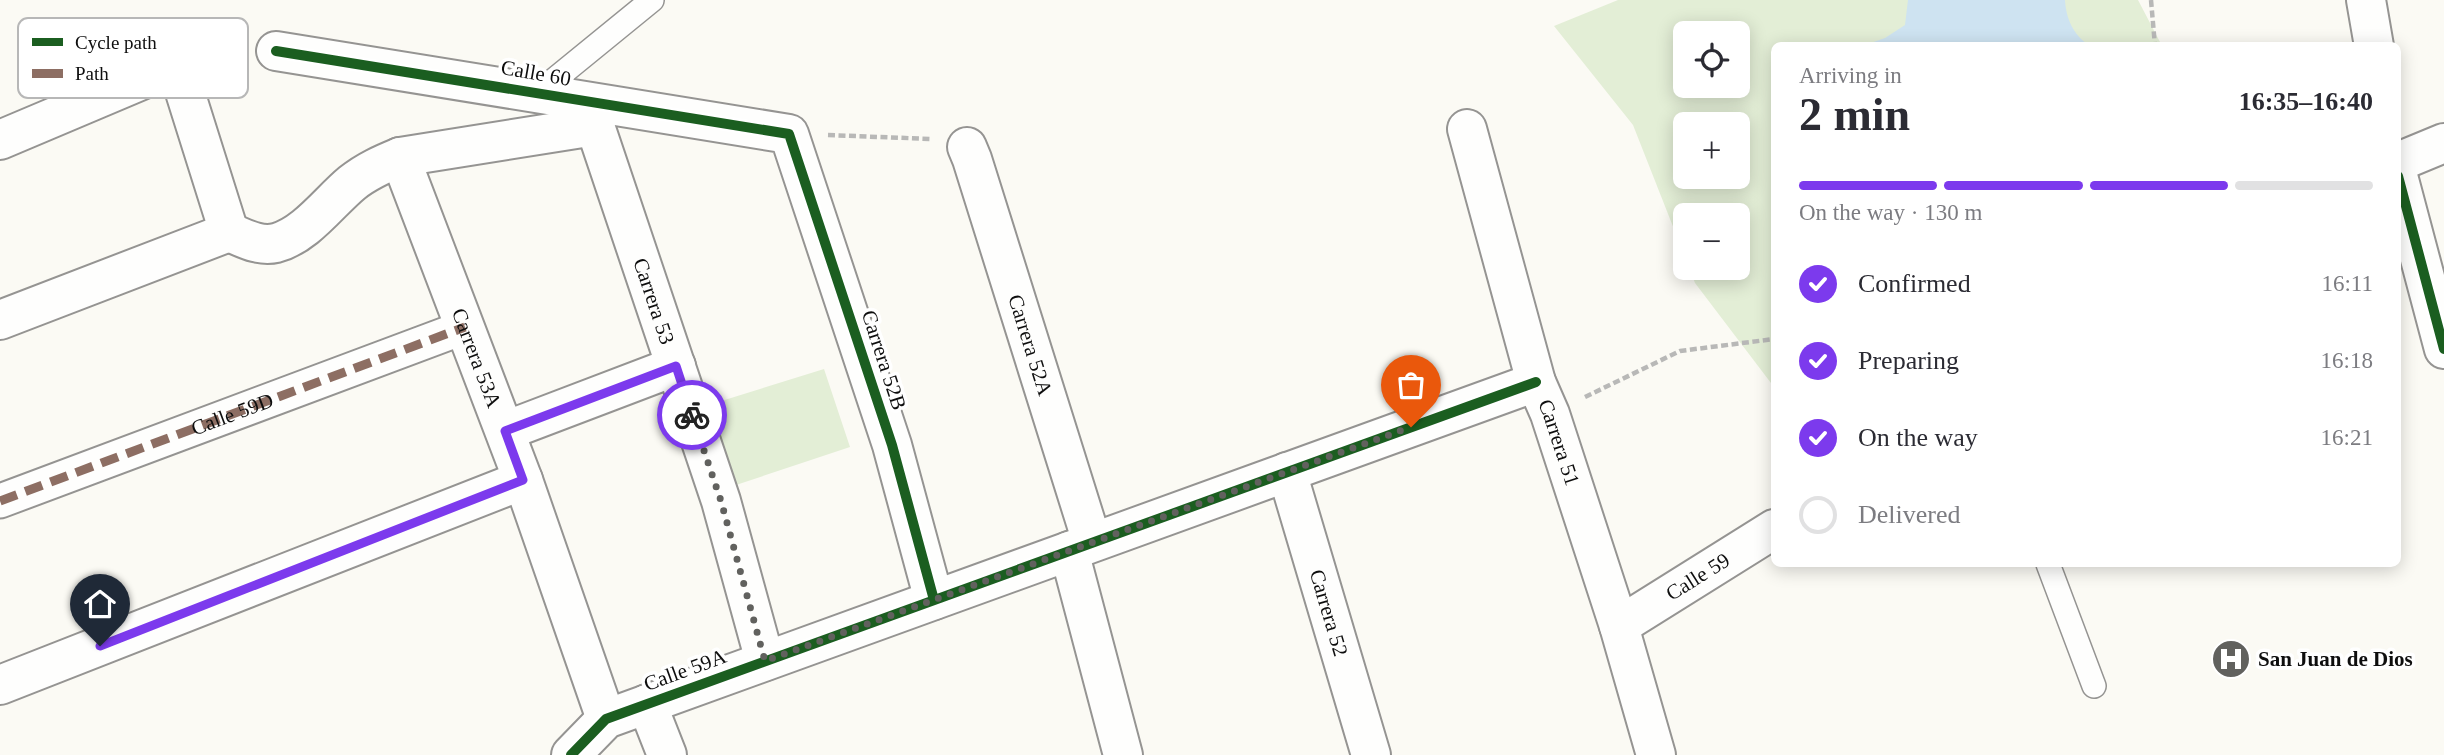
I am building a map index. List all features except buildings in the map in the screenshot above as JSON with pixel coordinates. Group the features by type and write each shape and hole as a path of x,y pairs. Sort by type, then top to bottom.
{"street":[{"path":"2366,0 2373,42"},
{"name":"Calle 60","path":"276,51 538,93 591,114 789,134"},
{"path":"0,140 98,98"},
{"path":"187,98 229,232"},
{"path":"0,320 229,232 257,244 276,243 299,232 354,181 374,167 400,156 591,114"},
{"name":"Carrera 53","path":"591,114 721,501 765,661"},
{"name":"Carrera 51","path":"1467,129 1543,398 1619,626 1656,755"},
{"name":"Carrera 52B","path":"789,134 892,445 934,600"},
{"path":"2401,161 2444,143"},
{"name":"Carrera 52A","path":"967,148 1081,547 1123,755"},
{"name":"Carrera 53A","path":"400,156 523,480 606,719"},
{"path":"2401,187 2444,349"},
{"name":"Calle 59D","path":"0,501 465,327"},
{"path":"505,431 676,366"},
{"name":"Calle 59A","path":"571,755 606,719 1287,472 1543,398"},
{"name":"Carrera 52","path":"1287,472 1371,755"},
{"path":"0,685 523,480"},
{"name":"Calle 59","path":"1619,626 1771,530"},
{"path":"647,705 667,755"}],"lane":[{"path":"538,93 652,0"},
{"path":"2049,567 2094,686"}],"path":[{"path":"2151,0 2155,42"},
{"path":"789,134 955,140 967,148"},
{"path":"1543,398 1680,351 1771,339"}],"green space":[{"path":"1618,0 2138,0 2160,42 1771,42 1771,383 1694,280 1750,280 1750,203 1673,203 1673,227 1633,125 1554,26"},
{"path":"824,369 850,447 727,488 702,407"}],"water":[{"path":"1908,0 2065,0 2071,26 2086,42 1874,42 1905,25"}],"marked path":[{"path":"0,501 465,327"}],"cycle path":[{"path":"276,51 789,134 892,445 934,600"},
{"path":"2401,187 2444,349"},
{"path":"571,755 606,719 1536,382"}],"way so far":[{"path":"692,415 721,501 765,661 1411,427"}],"place":[{"name":"San Juan de Dios","path":"2231,659"}],"route":[{"path":"100,646 523,480 505,431 676,366 692,415"}]}
